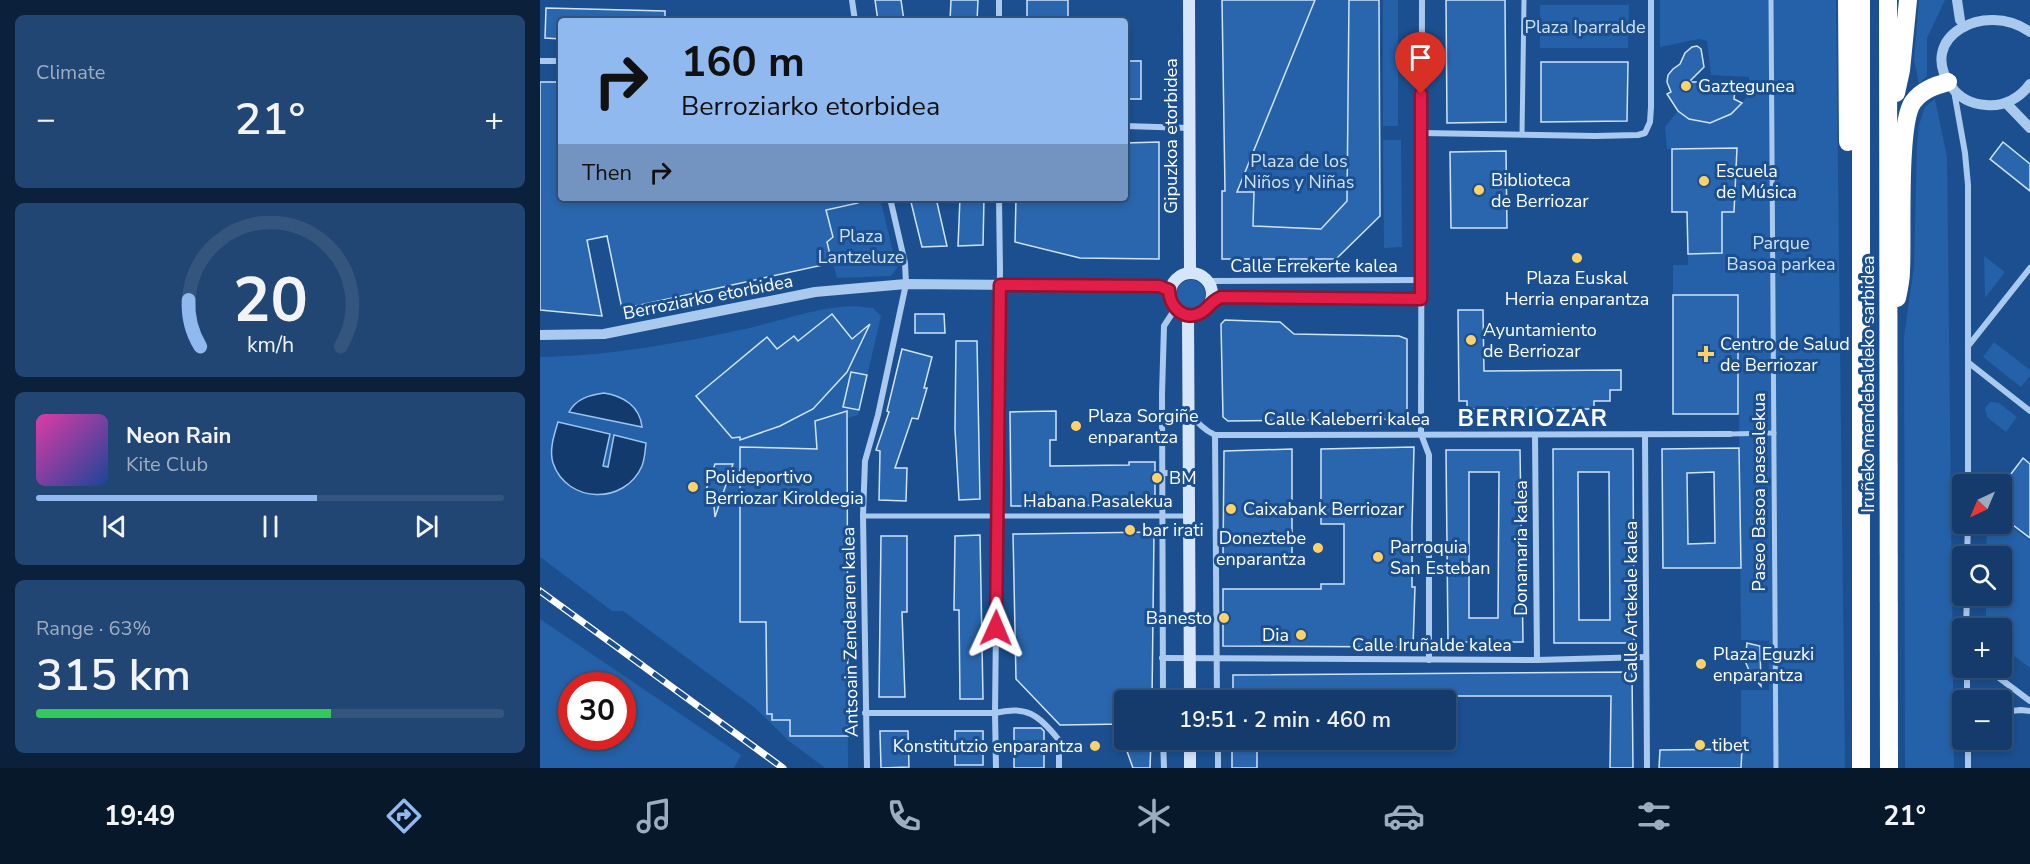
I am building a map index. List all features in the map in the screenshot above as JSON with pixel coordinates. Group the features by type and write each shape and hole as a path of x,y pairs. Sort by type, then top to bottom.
{"highway":[{"path":"1847,0 1850,269 1860,486"},
{"name":"Iruñeko mendebaldeko sarbidea","path":"1861,0 1861,768"},
{"name":"Iruñeko mendebaldeko sarbidea","path":"1888,0 1889,768"},
{"path":"1888,127 1901,70 1908,0"},
{"path":"1888,360 1901,274 1903,163 1907,116 1912,103 1921,94 1932,87 1951,86"}],"main road":[{"name":"Gipuzkoa etorbidea","path":"1189,0 1190,272"},
{"path":"1190,272 1197,273 1208,281 1212,295 1211,302 1202,312 1188,315 1175,309 1171,303 1169,290 1177,277 1190,272"},
{"path":"1188,315 1190,690"},
{"path":"1190,750 1190,768"}],"street":[{"path":"852,0 855,18"},
{"path":"999,0 999,18"},
{"path":"1422,0 1421,434 1430,455 1429,660"},
{"path":"1522,135 1524,0"},
{"path":"1421,133 1595,136 1645,133 1650,122 1651,107 1651,0"},
{"name":"Paseo Basoa pasealekua","path":"1771,0 1776,768"},
{"path":"1957,0 1960,20"},
{"path":"1968,474 1968,185 1965,153 1951,86 1942,59 1944,44 1950,31 1960,20 1974,12 1991,10 2007,13 2021,21 2030,32"},
{"path":"540,61 558,62"},
{"path":"1951,86 1965,99 1978,105 1992,106 2017,98 2030,84"},
{"path":"2006,103 2030,128"},
{"path":"1128,126 1189,128"},
{"name":"Antsoain Zendearen kalea","path":"867,768 863,516 865,461 878,415 906,284 905,262 891,201"},
{"path":"996,768 999,201"},
{"path":"1968,345 2030,268"},
{"name":"Calle Errekerte kalea","path":"1208,281 1420,280"},
{"name":"Berroziarko etorbidea","path":"540,335 604,334 815,292 906,284 1159,286 1169,290"},
{"name":"Calle Errekerte kalea","path":"1211,302 1221,297 1421,299"},
{"path":"1162,690 1164,326 1175,309"},
{"path":"1969,363 2030,411"},
{"path":"1190,413 1199,425 1215,435 1217,690"},
{"path":"1730,434 1774,434"},
{"name":"Calle Kaleberri kalea","path":"1215,435 1730,434"},
{"name":"Donamaria kalea","path":"1535,435 1537,660"},
{"name":"Calle Artekale kalea","path":"1645,435 1647,768"},
{"path":"1162,473 1189,472"},
{"name":"Habana Pasalekua","path":"863,516 1189,516"},
{"name":"Calle Iruñalde kalea","path":"1217,659 1537,660 1646,657"},
{"path":"1162,658 1217,659"},
{"path":"1999,678 2030,701"},
{"path":"865,713 995,713 1010,709 1027,711 1035,715 1053,733 1059,744 1059,768"},
{"path":"2012,711 2030,711"},
{"path":"1163,750 1164,768"},
{"path":"1218,750 1218,768"},
{"path":"1968,750 1968,768"},
{"path":"1968,756 1970,750"}],"green space":[{"name":"Plaza de los Niños y Niñas","path":"1315,0 1349,0 1347,201 1321,229 1253,226 1254,193 1242,192 1244,175"},
{"path":"1383,0 1398,0 1398,126 1383,126"},
{"name":"Parque Basoa parkea","path":"1660,0 1836,0 1845,768 1741,768 1741,690 1769,690 1769,641 1741,640 1738,295 1673,295 1673,265 1688,265 1688,254 1722,253 1722,212 1734,212 1737,151 1734,148 1667,149 1665,127 1678,111 1691,119 1706,123 1728,116 1745,99 1749,77 1711,75 1707,41 1699,39 1660,47"},
{"path":"1919,0 1945,0 1927,38 1927,76 1919,84 1914,60"},
{"name":"Plaza Iparralde","path":"1540,5 1629,5 1628,48 1540,48"},
{"path":"1935,99 1947,157 1954,768 1905,768 1904,337 1914,267 1917,145 1919,125 1925,107"},
{"path":"1383,140 1401,140 1402,247 1384,248"},
{"name":"Plaza Lantzeluze","path":"823,201 843,206 866,201 881,201 897,268 891,276 837,278 827,242"},
{"path":"1984,256 2005,272 1985,298"},
{"path":"1191,280 1201,284 1205,294 1201,304 1191,308 1181,304 1177,294 1181,284"},
{"name":"Polideportivo Berriozar Kiroldegia","path":"853,306 873,308 881,316 858,415 847,418 848,768 825,768 789,741 754,707 623,611 612,611 540,557 540,357 591,354 669,344 745,329 812,312"},
{"path":"1994,342 2030,370 2030,376 2021,387 1983,357"},
{"path":"1990,402 1999,403 2017,417 2006,432 1987,417 1985,408"},
{"path":"2012,527 2030,541 2030,668 2012,654 2012,618 1986,618 1986,606 2012,606 2012,546 1986,546 1987,534 2012,534"},
{"path":"540,619 618,672 558,672 558,750 636,750 636,684 741,755 734,768 540,768"}],"shaded area":[{"path":"604,393 629,403 638,413 642,427 569,412 583,398"},
{"path":"558,422 610,434 603,466 608,467 614,435 646,443 642,466 634,479 623,488 610,493 583,492 570,486 560,476 552,458 552,443"}],"building":[{"path":"875,0 901,0 904,18 878,18"},
{"path":"951,0 978,0 977,18 950,18"},
{"path":"1027,0 1068,0 1068,18 1027,18"},
{"path":"1222,0 1315,0 1237,192 1254,192 1253,226 1321,229 1347,201 1349,0 1379,0 1380,216 1336,259 1222,259 1222,191 1225,191"},
{"path":"1446,0 1505,0 1506,122 1447,123"},
{"path":"546,8 665,11 665,18 558,18 558,39 545,38"},
{"name":"Gaztegunea","path":"1697,46 1701,49 1704,67 1689,82 1736,82 1734,99 1742,103 1731,114 1710,123 1689,119 1678,111 1667,94 1671,92 1667,82 1668,75 1680,64 1685,53"},
{"path":"1128,61 1141,61 1141,99 1128,99"},
{"path":"1541,62 1628,62 1627,121 1541,122"},
{"path":"540,82 558,82 558,201 858,201 858,203 826,210 833,237 827,242 832,263 622,309 607,236 587,240 602,316 540,310"},
{"path":"1159,142 1159,259 1080,258 1015,242 1016,201 1128,201 1128,143"},
{"path":"2003,142 2030,164 2030,191 1990,159"},
{"name":"Escuela de Música","path":"1737,148 1734,212 1722,212 1722,253 1688,254 1687,212 1672,212 1672,149"},
{"name":"Biblioteca de Berriozar","path":"1506,151 1507,228 1451,228 1450,152"},
{"path":"911,201 937,201 947,246 922,247"},
{"path":"960,201 984,201 983,245 958,246"},
{"name":"Centro de Salud de Berriozar","path":"1673,295 1738,295 1738,414 1673,414"},
{"name":"Ayuntamiento de Berriozar","path":"1458,310 1483,310 1484,371 1621,370 1621,390 1610,390 1610,401 1594,401 1594,409 1467,409 1467,401 1459,401"},
{"path":"832,314 852,339 870,324 847,372 813,409 780,426 740,440 740,437 732,438 696,396 767,337 777,349 794,336 798,341"},
{"path":"915,314 944,314 945,333 915,333"},
{"path":"1225,320 1280,322 1294,334 1399,336 1407,339 1407,413 1404,419 1228,421 1223,417 1221,324"},
{"path":"956,341 977,341 980,499 959,500 955,429"},
{"path":"902,349 932,357 924,388 927,388 918,419 912,418 895,468 907,468 906,501 879,500 880,451 876,450 889,412 887,411"},
{"path":"851,372 867,375 859,410 843,407"},
{"path":"847,411 848,736 790,736 790,720 772,720 772,714 767,714 766,622 740,622 740,447 817,449 815,421"},
{"path":"1056,411 1056,440 1050,440 1050,466 1129,465 1129,462 1155,462 1155,505 1011,506 1010,412"},
{"path":"1414,447 1413,647 1223,646 1223,589 1321,589 1321,584 1344,584 1344,524 1321,524 1321,449"},
{"path":"1739,448 1741,568 1663,568 1662,449","holes":["1714,472 1715,543 1688,544 1687,473"]},
{"path":"1292,449 1292,558 1223,558 1224,451"},
{"path":"1553,449 1633,449 1634,643 1554,643","holes":["1578,472 1609,472 1610,620 1579,620"]},
{"path":"1446,450 1520,450 1523,642 1448,642","holes":["1469,472 1499,472 1498,618 1469,618"]},
{"path":"2023,458 2030,464 2030,538 2012,524 2011,474"},
{"path":"715,464 733,464 715,517 713,494 706,490"},
{"path":"1154,532 1152,690 1114,690 1114,724 1060,725 1016,679 1013,534"},
{"path":"980,535 983,699 960,699 959,610 954,610 955,536"},
{"path":"881,536 907,536 907,612 902,612 905,697 879,697"},
{"path":"1747,643 1760,646 1761,686 1751,675 1745,661"},
{"path":"1632,672 1633,768 1610,768 1611,696 1456,696 1456,690 1233,690 1233,675"},
{"path":"1014,728 1041,728 1044,731 1044,768 1014,768"},
{"path":"880,731 908,731 909,767 881,768"},
{"path":"955,731 983,731 983,765 955,765"},
{"path":"1742,749 1741,768 1659,768 1660,750"},
{"path":"1127,750 1151,750 1150,768 1133,768"},
{"path":"1232,750 1257,750 1257,768 1232,768"}],"railway":[{"path":"540,591 783,768"}],"place":[{"name":"Gaztegunea","path":"1686,86"},
{"name":"Escuela de Música","path":"1704,181"},
{"name":"Biblioteca de Berriozar","path":"1479,190"},
{"name":"Plaza Euskal Herria enparantza","path":"1577,258"},
{"name":"Ayuntamiento de Berriozar","path":"1471,340"},
{"name":"Centro de Salud de Berriozar","path":"1706,354"},
{"name":"Plaza Sorgiñe enparantza","path":"1076,426"},
{"name":"BM","path":"1157,478"},
{"name":"Polideportivo Berriozar Kiroldegia","path":"693,487"},
{"name":"Caixabank Berriozar","path":"1231,509"},
{"name":"bar irati","path":"1130,530"},
{"name":"Doneztebe enparantza","path":"1318,548"},
{"name":"Parroquia San Esteban","path":"1378,557"},
{"name":"Banesto","path":"1224,618"},
{"name":"Dia","path":"1301,635"},
{"name":"Plaza Eguzki enparantza","path":"1701,664"},
{"name":"tibet","path":"1700,745"},
{"name":"Konstitutzio enparantza","path":"1095,746"}],"district":[{"name":"BERRIOZAR","path":"1533,418"}],"route":[{"path":"996,628 1000,285 1159,286 1169,290 1169,297 1175,309 1188,315 1202,312 1211,302 1221,297 1421,299 1421,94"}]}
